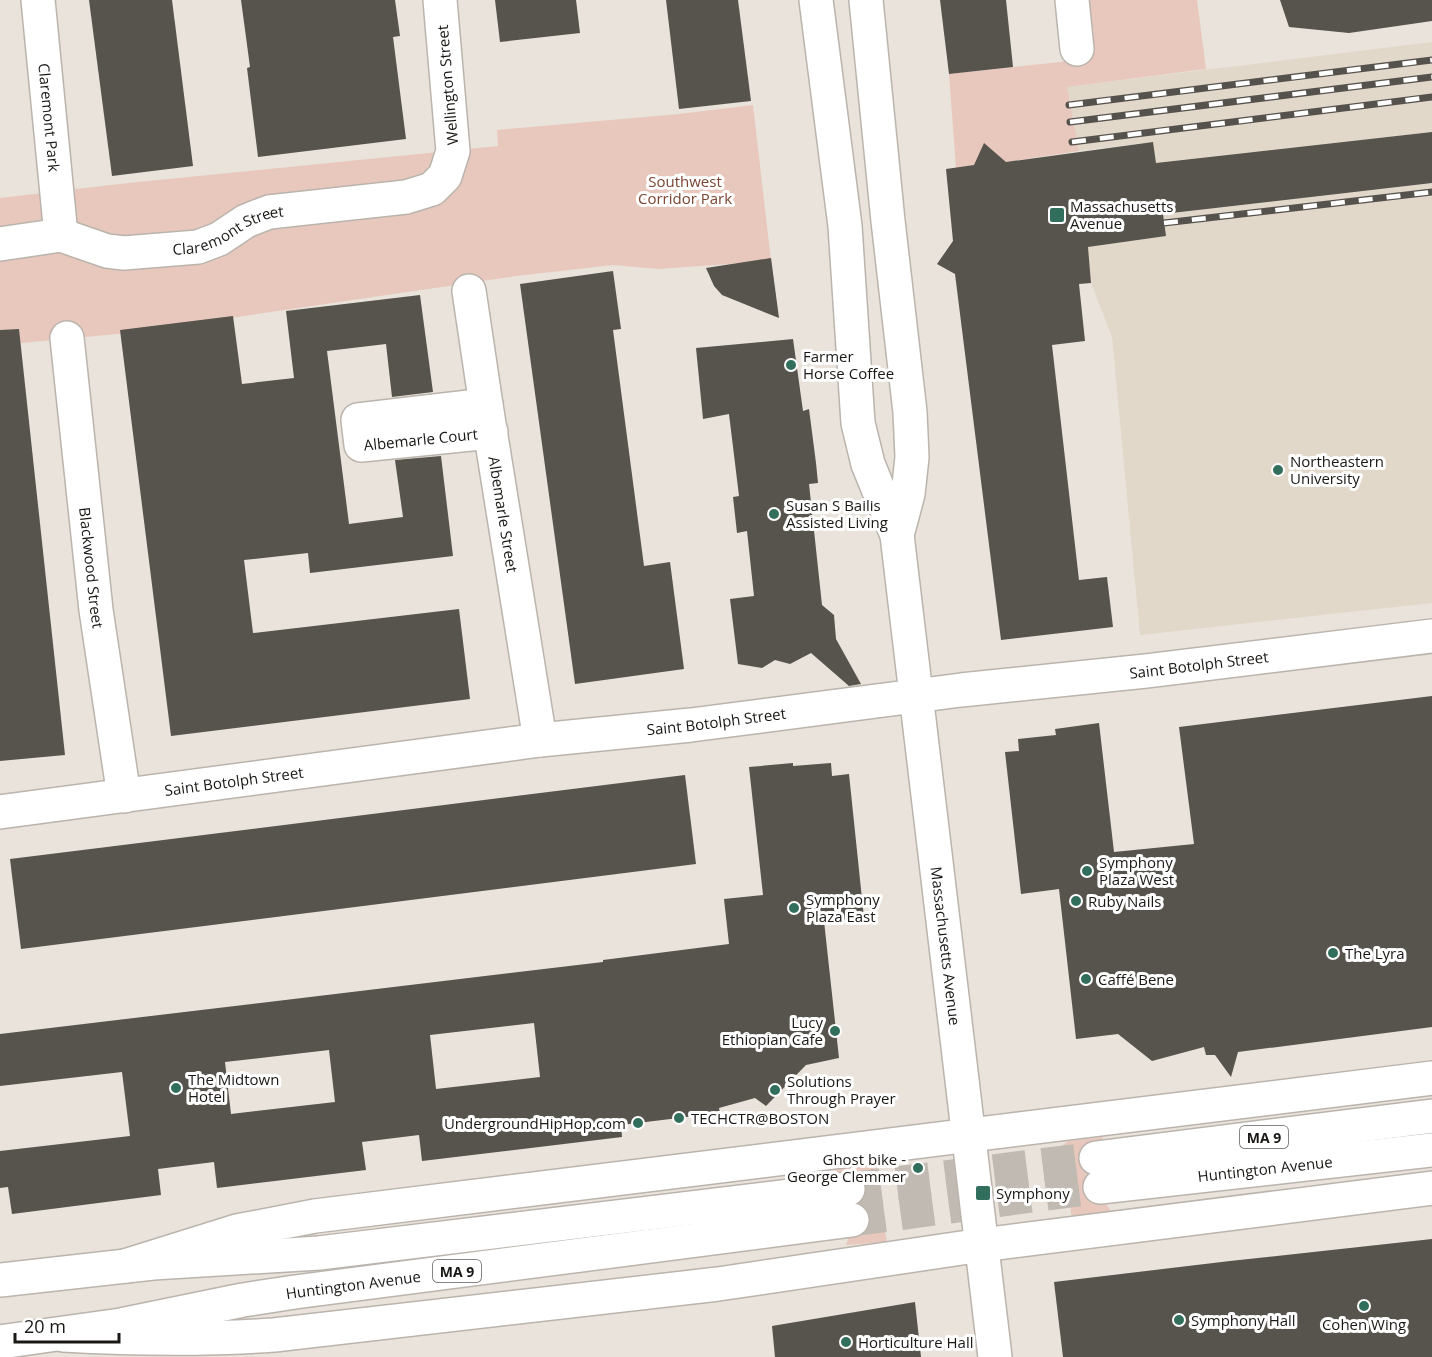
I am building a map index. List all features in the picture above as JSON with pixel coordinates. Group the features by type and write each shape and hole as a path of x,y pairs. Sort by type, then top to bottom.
{"main road":[{"name":"Claremont Park","path":"38,0 61,235"},
{"name":"Wellington Street","path":"440,0 453,140 453,156 448,170"},
{"name":"Massachusetts Avenue","path":"816,0 845,226 858,423 868,464 897,535 995,1357"},
{"name":"Massachusetts Avenue","path":"866,0 910,412 912,457 908,494 897,535"},
{"path":"1072,0 1077,49"},
{"name":"Claremont Street","path":"0,244 61,235 106,251 124,253 198,247 219,239 246,221 269,212 406,197 423,193 438,185 448,170"},
{"name":"Albemarle Street","path":"470,291 540,740"},
{"name":"Blackwood Street","path":"67,338 96,610 124,796"},
{"name":"Saint Botolph Street","path":"0,812 540,740 691,725 916,696 1432,636"},
{"path":"125,1266 204,1240 290,1220 1432,1077"},
{"name":"Huntington Avenue","path":"1432,1116 1098,1172 1432,1150"},
{"path":"63,1335 148,1340 220,1339 274,1335 718,1284 982,1245 1432,1188"},
{"name":"Huntington Avenue","path":"0,1280 125,1266 319,1253 850,1204 295,1292 63,1335 0,1342"}],"shaded area":[{"path":"1432,42 1432,132 1156,163 1152,142 1079,151 1066,87"},
{"name":"Northeastern University","path":"1432,183 1432,603 1140,635 1112,337 1091,283 1088,247 1166,235 1163,214"}],"green space":[{"path":"1082,0 1197,0 1206,69 1067,87 1079,151 1000,163 992,150 978,165 956,168 949,74 1087,59"},
{"name":"Southwest Corridor Park","path":"753,105 771,261 658,269 613,265 516,276 128,333 0,345 0,198 498,146 497,130"},
{"path":"1103,1137 1096,1158 1101,1196 1112,1213 1076,1218 1071,1214 1069,1171 1063,1145 1068,1141"},
{"path":"877,1165 880,1204 887,1242 846,1245 853,1225 847,1185 835,1169"}],"building":[{"path":"89,0 172,0 193,166 112,176"},
{"path":"241,0 395,0 400,36 393,37 406,139 258,157"},
{"path":"495,0 576,0 580,33 500,42"},
{"path":"666,0 738,0 751,101 679,109"},
{"path":"940,0 1006,0 1013,67 949,74"},
{"path":"1280,0 1432,0 1432,21 1349,33 1289,27"},
{"path":"1432,132 1432,183 1163,214 1166,236 1088,247 1091,283 1079,284 1085,341 1052,345 1079,580 1107,577 1113,627 1001,640 955,274 937,264 953,241 946,169 974,165 984,143 1006,162 1153,142 1156,163"},
{"path":"771,258 779,318 722,295 714,286 706,268"},
{"path":"613,271 621,329 613,330 644,566 670,562 684,669 575,684 520,284"},
{"path":"420,295 433,392 392,397 386,344 327,351 349,524 403,517 395,460 441,456 453,556 310,573 308,553 244,560 253,633 459,609 470,699 171,736 120,330 233,316 242,384 294,378 286,311"},
{"path":"19,329 65,755 0,761 0,330"},
{"name":"Susan S Bailis Assisted Living","path":"793,339 803,411 809,409 816,463 818,483 809,484 822,605 834,615 836,639 861,684 849,686 811,653 790,664 775,660 762,668 738,664 730,599 754,596 747,531 737,533 733,497 739,496 729,414 703,419 696,348"},
{"path":"1432,696 1432,1027 1238,1052 1231,1077 1215,1055 1206,1055 1204,1047 1152,1061 1118,1034 1076,1039 1059,889 1021,894 1005,752 1019,751 1018,739 1056,735 1055,729 1099,723 1114,852 1194,844 1179,727"},
{"name":"The Midtown Hotel","path":"793,763 793,766 831,763 832,776 849,774 864,918 824,921 839,1058 806,1065 766,1106 755,1098 719,1108 720,1113 621,1125 622,1137 422,1161 419,1135 362,1142 366,1170 217,1188 214,1162 158,1169 161,1195 12,1214 8,1187 0,1188 0,1151 130,1136 122,1072 0,1086 0,1034 603,962 603,960 729,944 724,899 763,895 749,767","holes":["534,1023 540,1077 436,1089 430,1035","329,1050 335,1102 231,1114 225,1062"]},
{"path":"685,775 696,864 21,949 10,859"},
{"path":"1432,1239 1432,1357 1063,1357 1054,1282"},
{"name":"Horticulture Hall","path":"915,1302 921,1357 775,1357 772,1326"}],"tunnel":[{"path":"848,1189 1096,1158"},
{"path":"852,1220 1100,1187"}],"railway":[{"path":"1069,105 1432,60"},
{"path":"1070,122 1432,77"},
{"path":"1072,142 1432,97"},
{"path":"1164,223 1432,192"}],"place":[{"name":"Massachusetts Avenue","path":"1057,215"},
{"name":"Farmer Horse Coffee","path":"791,365"},
{"name":"Northeastern University","path":"1278,470"},
{"name":"Susan S Bailis Assisted Living","path":"774,514"},
{"name":"Symphony Plaza West","path":"1087,871"},
{"name":"Ruby Nails","path":"1076,901"},
{"name":"Symphony Plaza East","path":"794,908"},
{"name":"The Lyra","path":"1333,953"},
{"name":"Caffé Bene","path":"1086,979"},
{"name":"Lucy Ethiopian Cafe","path":"835,1031"},
{"name":"The Midtown Hotel","path":"176,1088"},
{"name":"Solutions Through Prayer","path":"775,1090"},
{"name":"TECHCTR@BOSTON","path":"679,1118"},
{"name":"UndergroundHipHop.com","path":"638,1123"},
{"name":"Ghost bike - George Clemmer","path":"918,1168"},
{"name":"Symphony","path":"983,1193"},
{"name":"Cohen Wing","path":"1364,1306"},
{"name":"Symphony Hall","path":"1179,1320"},
{"name":"Horticulture Hall","path":"846,1342"}]}
